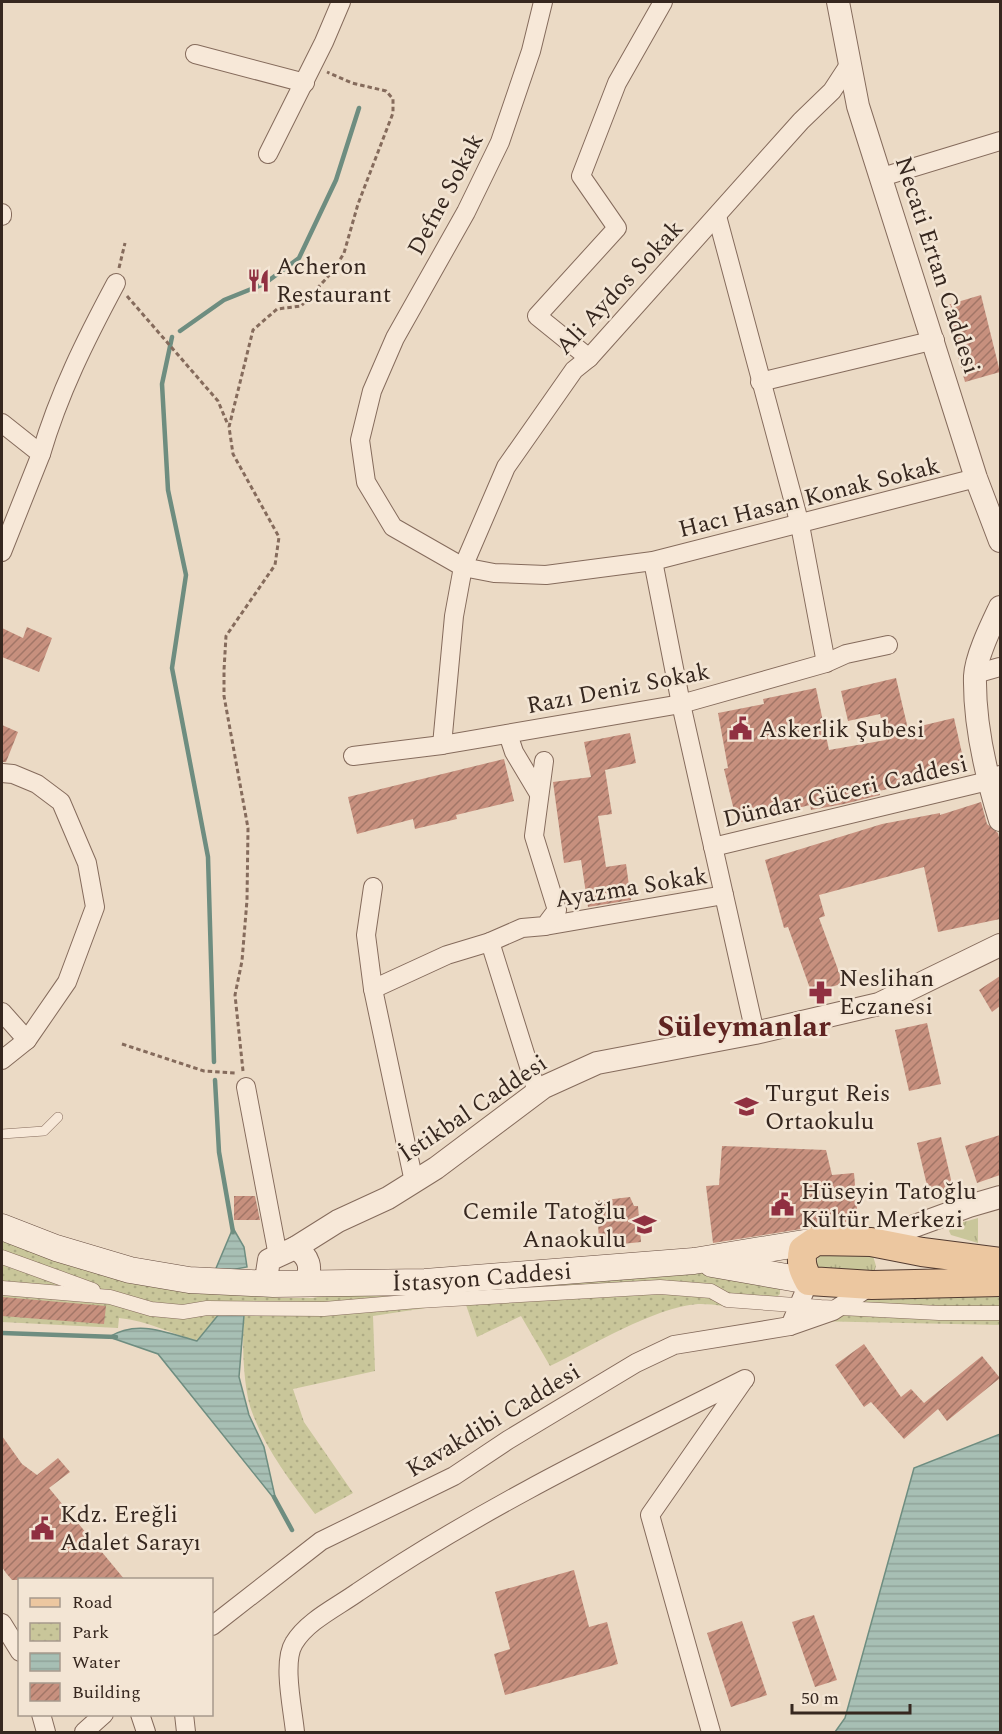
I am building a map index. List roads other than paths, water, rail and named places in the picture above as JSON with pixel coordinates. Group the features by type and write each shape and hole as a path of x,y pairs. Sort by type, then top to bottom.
{"main road":[{"path":"2,1227 56,1248 130,1270 189,1280 227,1283 279,1262"},
{"name":"İstasyon Caddesi","path":"279,1262 305,1282 425,1282 694,1261 816,1241"},
{"path":"1000,1262 922,1252 871,1242 816,1241 804,1250 801,1258 804,1293 872,1285 1000,1282"},
{"path":"871,1242 887,1254 892,1265 872,1285"},
{"name":"İstasyon Caddesi","path":"694,1261 804,1293"}],"street":[{"path":"268,154 305,83 341,2"},
{"name":"Defne Sokak","path":"543,2 531,51 501,141 466,212 395,338 372,391 360,440 366,482 393,527 463,567 494,573 546,575 653,561"},
{"path":"589,358 537,315 617,228 581,176 617,83 663,2"},
{"name":"Necati Ertan Caddesi","path":"838,2 858,106 935,340 976,478 1000,540"},
{"path":"195,54 305,83"},
{"name":"Ali Aydos Sokak","path":"442,745 454,616 463,567 506,467 574,370 589,358 801,121 832,91 849,65"},
{"path":"882,177 1000,141"},
{"path":"717,216 800,525 826,663"},
{"path":"2,552 41,454 54,411 85,341 116,283"},
{"path":"760,382 935,340"},
{"path":"2,423 41,454"},
{"name":"Hacı Hasan Konak Sokak","path":"653,561 976,478"},
{"path":"653,561 681,704 755,1033"},
{"path":"1000,607 990,627 975,674 983,759 994,778 1000,820"},
{"name":"Razı Deniz Sokak","path":"353,756 442,745 681,704 826,663 846,654 888,645"},
{"path":"975,674 1000,667"},
{"path":"508,734 514,752 539,794"},
{"name":"Ayazma Sokak","path":"544,761 534,836 557,910 545,926"},
{"path":"2,1060 27,1040 67,982 95,907 87,863 61,802 37,783 5,778"},
{"name":"Dündar Güceri Caddesi","path":"713,847 994,778"},
{"path":"373,887 366,935 373,989 414,1182"},
{"name":"Ayazma Sokak","path":"373,989 447,955 490,942 522,928 724,896"},
{"path":"490,942 537,1092"},
{"name":"İstikbal Caddesi","path":"279,1262 338,1221 388,1198 414,1182 537,1092 597,1062 755,1033 879,1004 1000,945"},
{"path":"2,1012 27,1040"},
{"path":"245,1081 279,1262 306,1256 310,1269 305,1282"},
{"path":"871,1242 1000,1197"},
{"path":"2,1257 121,1300 151,1309 169,1311 207,1308 324,1309 418,1301 660,1287 711,1291 727,1299 804,1293 845,1307 939,1313 1000,1313"},
{"name":"Kavakdibi Caddesi","path":"213,1625 321,1541 454,1476 508,1440 636,1363 674,1345 790,1326 845,1307 872,1285"},
{"path":"2,1288 121,1300"},
{"path":"790,1326 804,1293"},
{"path":"845,1307 1000,1306"},
{"path":"295,1732 288,1665 293,1644 307,1628 388,1572 493,1508 745,1378 650,1515 711,1732"},
{"path":"2,1623 18,1649"},
{"path":"42,1716 46,1732"},
{"path":"84,1732 102,1716"},
{"path":"141,1716 146,1732"},
{"path":"183,1716 186,1732"}],"lane":[{"path":"2,1134 44,1131 58,1117"}],"water":[{"path":"233,1228 244,1247 247,1267 214,1273"},
{"path":"219,1314 244,1315 239,1377 249,1415 264,1447 276,1501 158,1354 109,1337 131,1329 142,1328 164,1331 197,1341"},
{"path":"1000,1434 1000,1732 835,1732 845,1718 914,1468"}],"waterway":[{"path":"180,331 224,300 264,284 299,258 336,180 359,108"},
{"path":"172,337 162,384 168,490 186,575 172,668 208,857 214,1062"},
{"path":"215,1080 219,1152 233,1232"},
{"path":"2,1333 116,1337"},
{"path":"274,1497 292,1530"}],"place":[{"name":"Acheron Restaurant","path":"258,280"},
{"name":"Askerlik Şubesi","path":"741,729"},
{"name":"Neslihan Eczanesi","path":"821,992"},
{"name":"Turgut Reis Ortaokulu","path":"747,1107"},
{"name":"Hüseyin Tatoğlu Kültür Merkezi","path":"783,1205"},
{"name":"Cemile Tatoğlu Anaokulu","path":"644,1225"},
{"name":"Kdz. Ereğli Adalet Sarayı","path":"42,1528"}],"district":[{"name":"Süleymanlar","path":"744,1026"}]}
